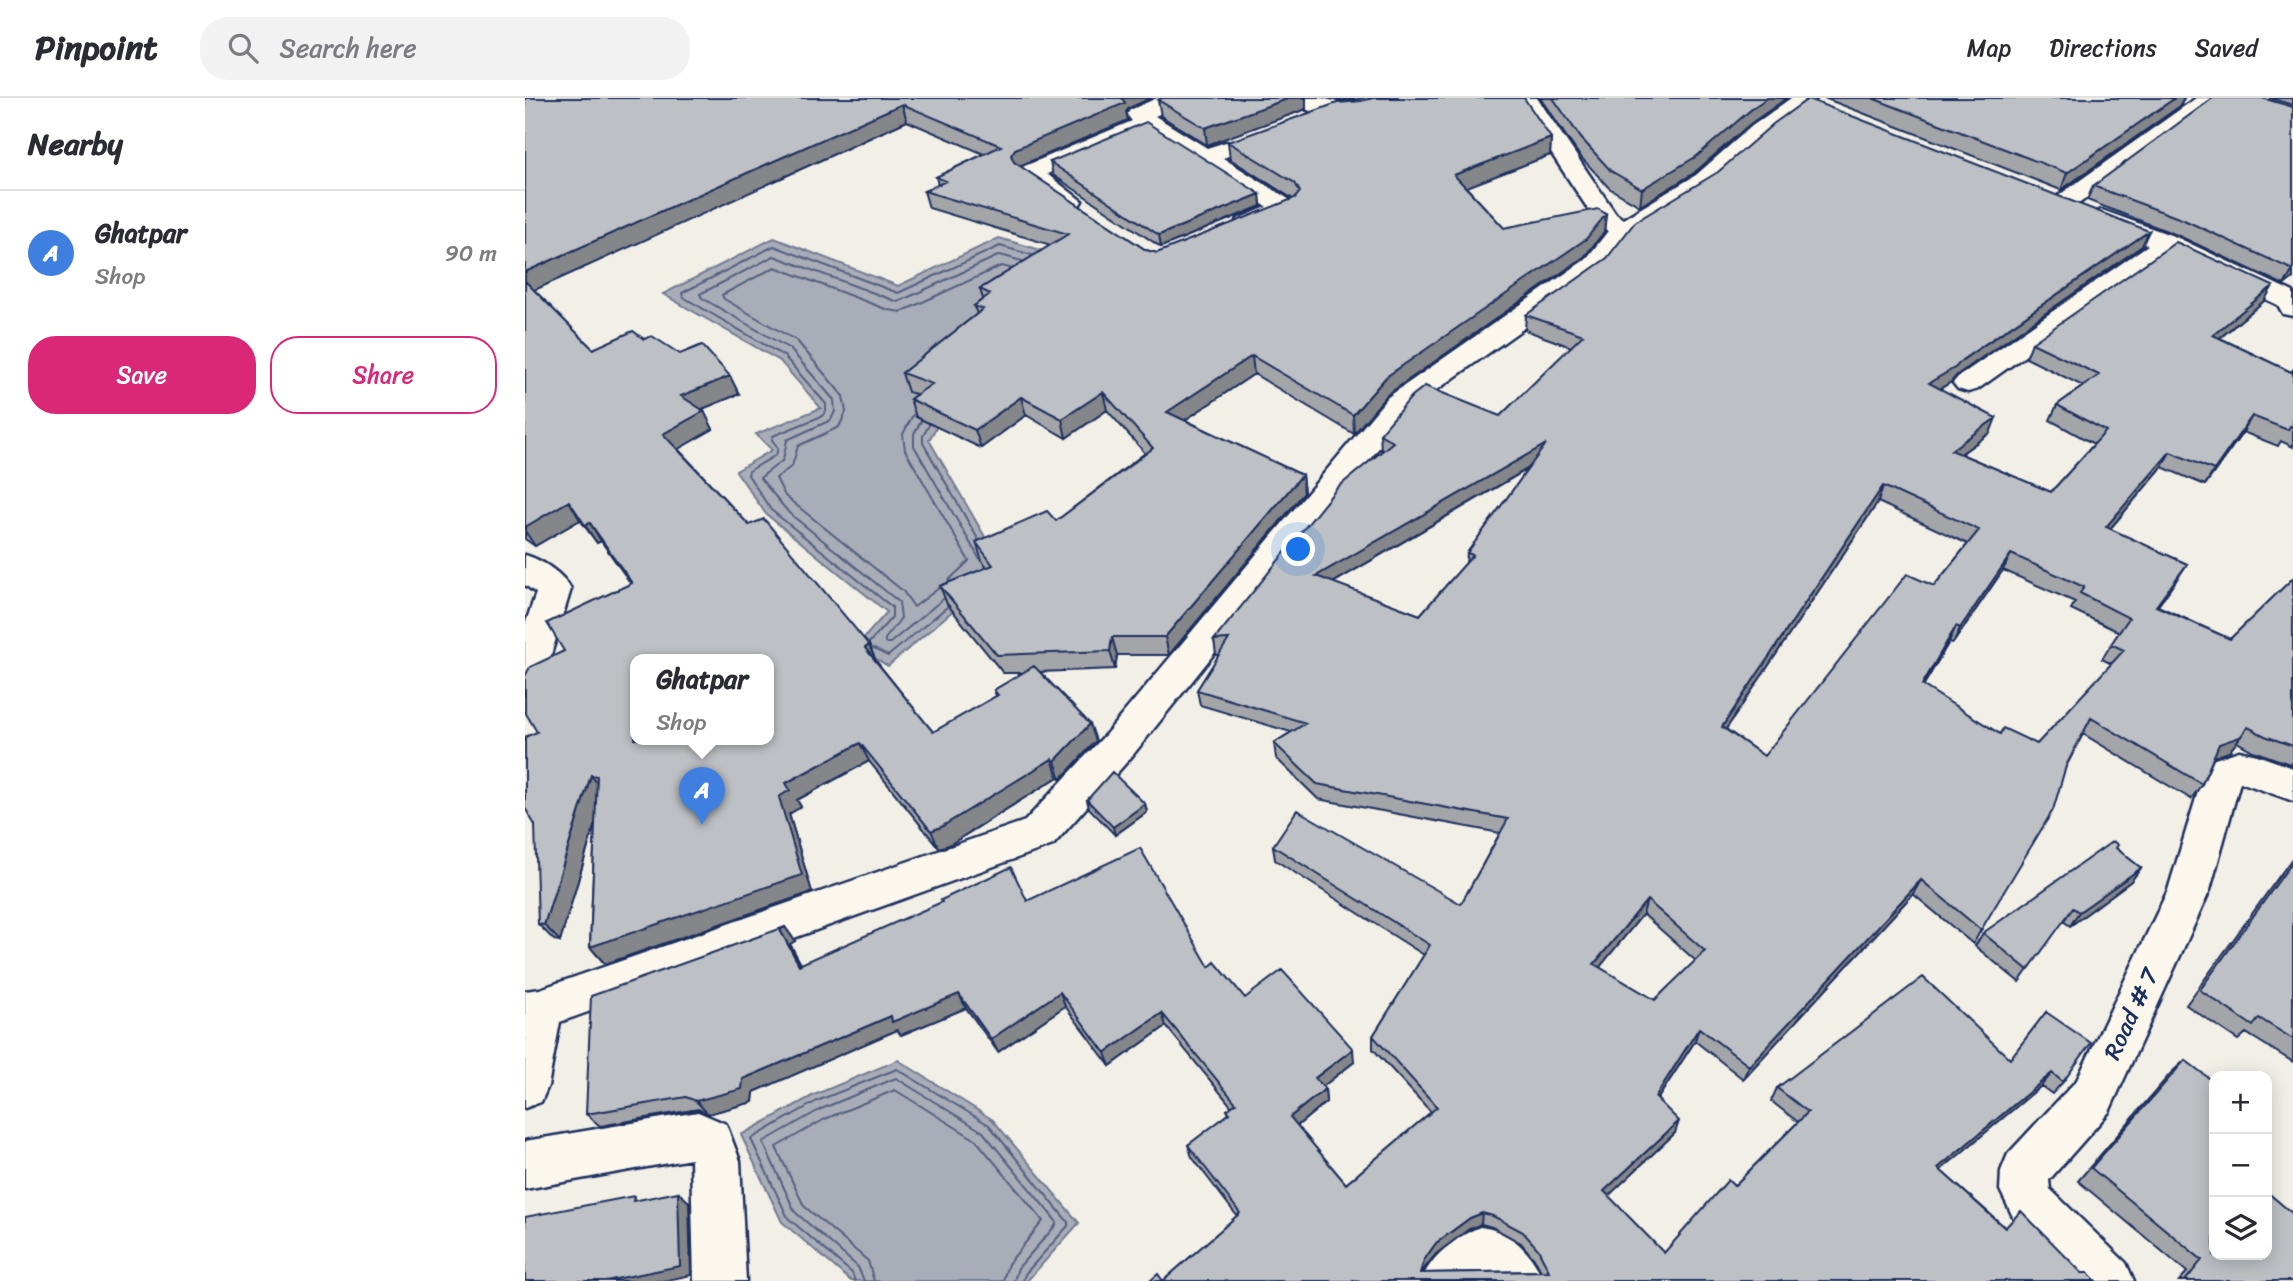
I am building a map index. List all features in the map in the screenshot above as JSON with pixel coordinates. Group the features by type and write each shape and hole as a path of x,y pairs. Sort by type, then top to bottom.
{"street":[{"path":"1176,98 1138,115 1286,208 1223,234"},
{"path":"1305,109 1349,113 1386,98"},
{"path":"1526,98 1607,219 1622,230"},
{"path":"2064,203 2211,98"},
{"path":"525,1086 533,1010 1039,833 1119,745 1399,403 1595,265 1622,230 1705,180 1760,131 1805,100 1830,112"},
{"path":"1094,217 1029,173 1149,122"},
{"path":"1205,157 1243,143"},
{"path":"2038,193 2167,243 2288,300 2293,308"},
{"path":"1968,383 2167,243"},
{"path":"525,567 539,595 525,681"},
{"name":"Road # 7","path":"2108,1281 2033,1206 2024,1190 2025,1171 2093,1096 2189,890 2223,772 2230,766 2243,766 2293,785"},
{"path":"525,1165 698,1135 709,1140 716,1161 720,1281"},
{"path":"1447,1281 1480,1252 1494,1254 1518,1281"}],"water":[{"path":"774,238 898,286 999,238 1172,288 947,409 929,440 1003,568 888,666 856,647 887,612 766,514 736,471 772,450 756,434 821,408 780,361 663,294"},
{"path":"898,1060 993,1120 1079,1223 1027,1281 851,1281 782,1222 741,1135 814,1095"}],"building":[{"path":"525,98 1122,98 1125,103 1015,149 1011,155 1014,162 1146,250 1157,253 1295,198 1300,192 1295,183 1228,142 1337,103 1373,98 1524,98 1551,138 1454,175 1504,228 1598,209 1606,214 1586,239 1386,377 1353,415 1252,356 1167,412 1302,475 1165,637 1112,637 1110,651 997,655 940,586 993,565 976,542 1047,511 1056,521 1153,448 1103,392 1062,419 1021,397 975,430 910,399 932,384 902,373 983,309 974,306 990,294 980,289 1068,234 924,191 946,181 936,177 1001,146 902,104 525,272"},
{"path":"1290,98 1205,128 1158,100"},
{"path":"1553,98 1767,98 1697,156 1642,189 1611,171 1581,138"},
{"path":"1872,98 2175,98 2067,173"},
{"path":"2213,98 2262,98 2293,107 2293,270 2184,220 2093,186"},
{"path":"1808,99 2149,231 1962,360 1956,367 1929,383 1996,418 1951,450 2051,492 2106,431 2057,405 2099,375 2032,343 2176,242 2273,286 2213,335 2291,372 2293,370 2293,427 2290,426 2288,430 2252,416 2214,470 2170,452 2106,527 2187,564 2156,606 2230,639 2293,578 2293,746 2248,727 2240,737 2219,744 2202,784 2091,718 2066,766 2053,810 1981,930 1921,880 1749,1066 1699,1028 1655,1097 1679,1121 1604,1191 1664,1253 1728,1180 1734,1186 1808,1112 1777,1088 1923,977 2010,1059 2046,1012 2091,1043 2063,1082 2052,1073 1938,1168 2005,1228 2021,1211 2082,1273 2088,1273 2096,1281 1163,1281 1240,1213 1188,1145 1230,1113 1227,1110 1236,1103 1162,1013 1105,1053 1060,992 991,1039 959,994 892,1022 891,1016 743,1079 742,1089 696,1101 686,1097 586,1114 591,996 785,927 780,930 799,965 942,902 941,900 1011,867 1027,901 1140,848 1209,967 1215,962 1245,998 1282,970 1353,1049 1315,1078 1325,1089 1290,1117 1346,1184 1437,1107 1373,1036 1430,945 1273,846 1297,810 1461,904 1508,819 1317,784 1274,743 1306,723 1197,690 1229,639 1214,640 1337,488 1393,442 1380,434 1412,396 1425,386 1500,416 1583,335 1526,315 1607,258 1635,222 1718,172 1773,124","holes":["1546,444 1467,553 1473,555 1420,615 1316,576","1883,486 1979,530 1934,586 1907,574 1764,756 1722,727","2011,554 2084,587 2080,593 2129,618 2111,644 2124,650 2037,744 2003,728 2000,734 1922,685 1956,626 1960,628","1647,900 1705,951 1655,1000 1594,964","1482,1213 1523,1232 1538,1249 1549,1271 1420,1273 1424,1260 1436,1243 1470,1218"]},
{"path":"1146,122 1260,194 1159,235 1050,162"},
{"path":"525,281 593,349 633,331 644,339 652,336 680,354 702,345 730,376 681,396 704,411 663,434 749,525 764,519 869,645 865,648 933,732 998,695 994,690 1034,666 1090,724 1055,761 1052,759 931,831 860,743 786,783 790,790 779,797 802,875 590,947 597,776 591,775 544,925 538,924 535,825 525,808 525,737 537,732 525,712 525,676 530,667 564,651 547,623 632,583 590,523 585,525 569,501 525,527"},
{"path":"1112,772 1145,804 1113,827 1087,800"},
{"path":"2113,841 2118,845 2116,848 2141,868 2079,912 2073,908 2028,970 1983,933"},
{"path":"2293,861 2293,1039 2259,1018 2253,1026 2200,990"},
{"path":"2185,1060 2209,1078 2209,1260 2272,1260 2272,1196 2293,1214 2293,1281 2185,1281 2202,1260 2091,1168"},
{"path":"678,1192 680,1266 606,1281 525,1281 525,1217 634,1196 633,1201"},
{"path":"1158,1274 1163,1281 1150,1281"}],"place":[{"name":"Ghatpar","path":"702,825"}]}
